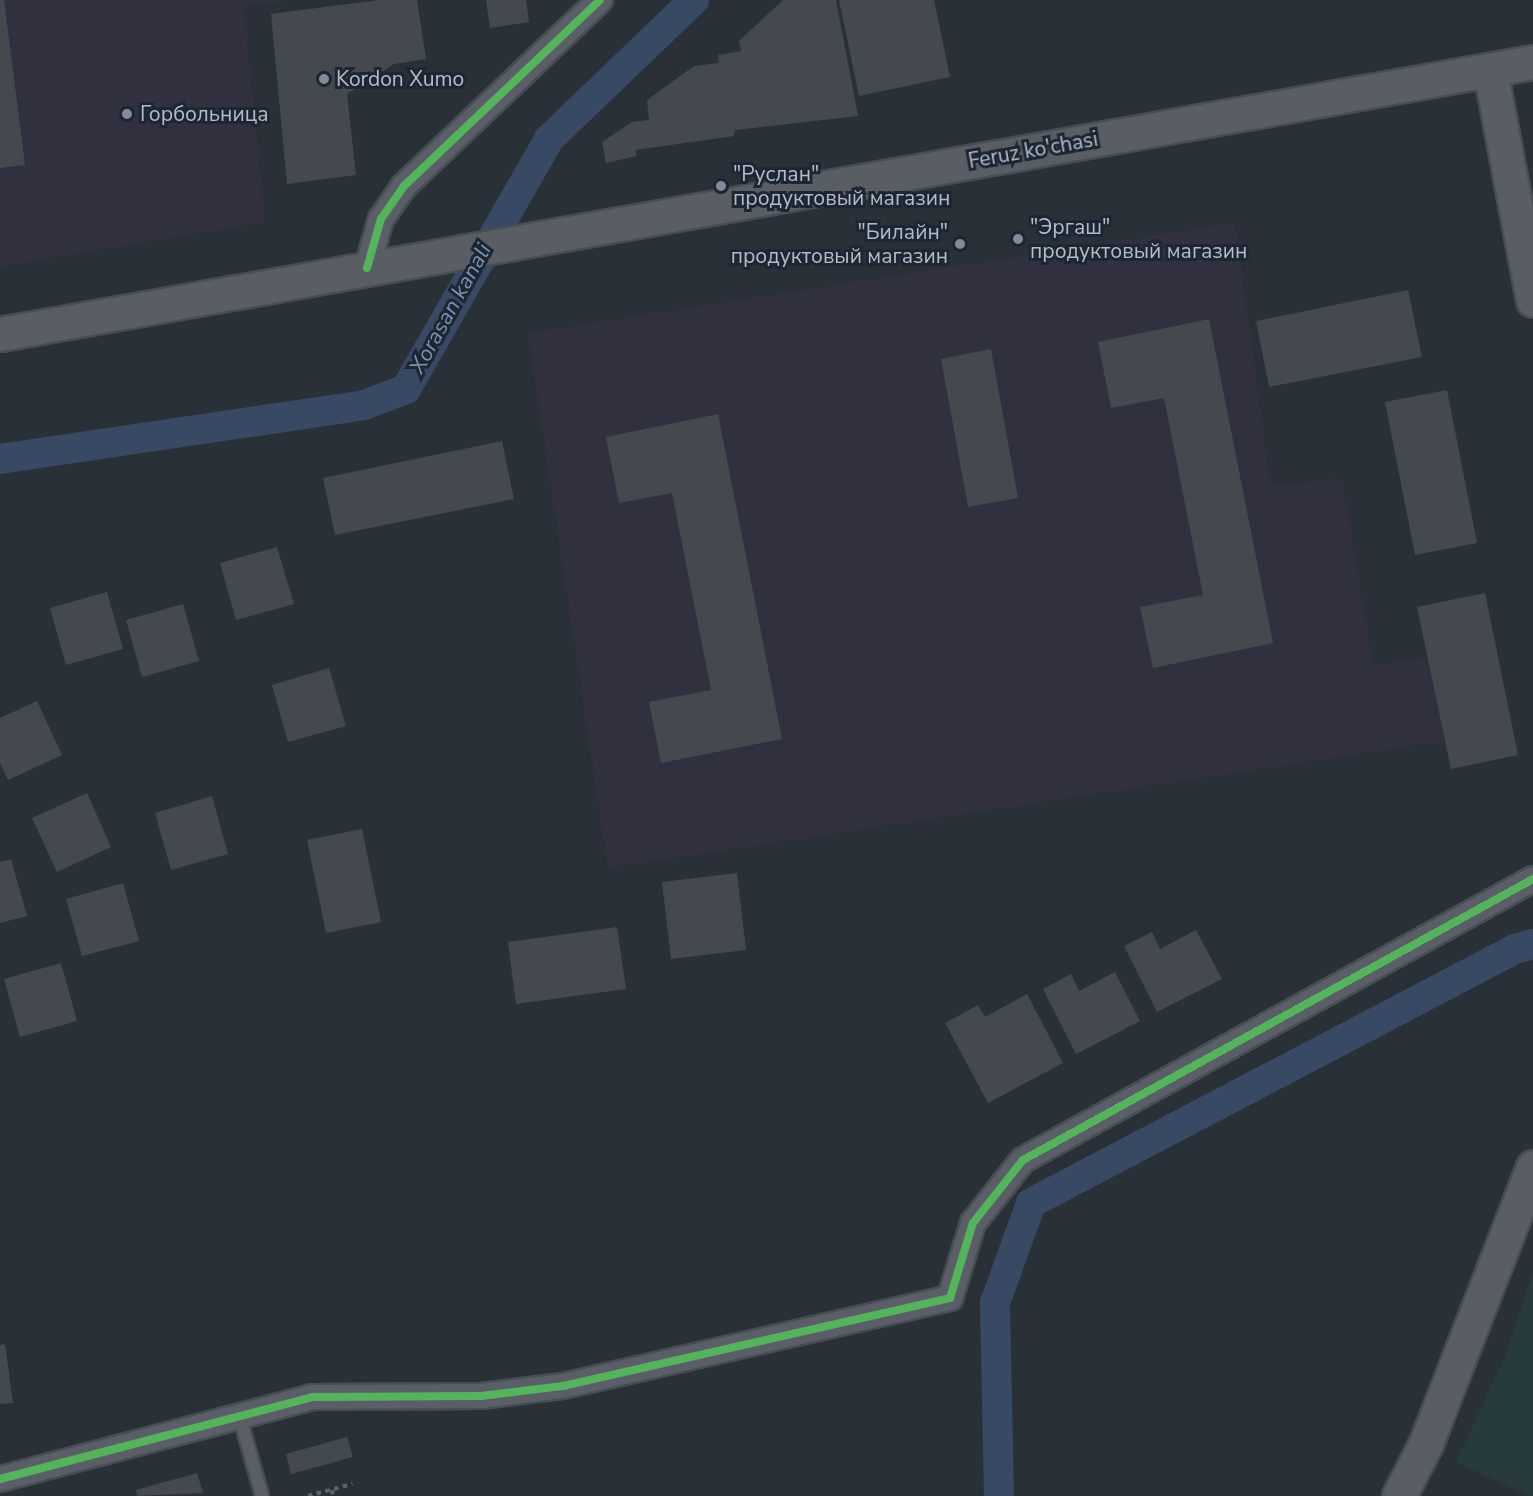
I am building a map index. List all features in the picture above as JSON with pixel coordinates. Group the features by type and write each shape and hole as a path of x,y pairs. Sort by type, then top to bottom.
{"main road":[{"name":"Feruz ko'chasi","path":"0,334 1533,62"},
{"path":"1490,70 1533,300"},
{"path":"1399,1496 1426,1443 1533,1167"}],"street":[{"path":"367,268 381,219 404,186 600,0"},
{"path":"0,1479 240,1418 312,1397 481,1396 563,1386 950,1298 973,1223 1023,1160 1533,879"}],"lane":[{"path":"240,1418 262,1496"}],"path":[{"path":"308,1496 352,1484"},
{"path":"332,1490 333,1496"}],"shaded area":[{"name":"Горбольница","path":"0,0 298,0 244,6 265,222 0,267"},
{"path":"1235,223 1271,486 1342,478 1373,665 1428,657 1445,741 608,868 528,333"}],"green space":[{"path":"1533,1271 1533,1496 1529,1496 1456,1462 1507,1352"}],"building":[{"path":"0,0 4,0 25,165 0,168"},
{"name":"Kordon Xumo","path":"379,0 417,0 426,59 394,64 347,94 356,175 287,184 271,14"},
{"path":"486,0 526,0 529,22 490,28"},
{"path":"783,0 836,0 858,116 735,130 734,136 635,150 637,156 606,163 602,142 632,122 649,120 647,100 694,66 719,63 718,55 741,51 739,41"},
{"path":"839,0 934,0 950,77 859,96"},
{"path":"1408,290 1422,357 1269,387 1256,321"},
{"path":"1209,319 1273,643 1153,668 1140,607 1203,595 1164,398 1111,408 1098,342"},
{"path":"991,349 1018,498 968,507 941,359"},
{"path":"1447,390 1477,543 1415,555 1385,402"},
{"path":"718,414 782,739 661,763 649,702 711,690 672,493 619,503 606,437"},
{"path":"502,441 514,499 335,535 323,478"},
{"path":"277,547 294,604 236,620 220,563"},
{"path":"107,592 123,649 66,665 50,608"},
{"path":"1485,593 1518,755 1451,769 1417,607"},
{"path":"183,604 199,661 142,677 126,620"},
{"path":"329,668 346,726 288,742 272,685"},
{"path":"37,701 62,755 8,780 0,763 0,718"},
{"path":"87,793 111,847 57,872 32,818"},
{"path":"212,796 228,854 171,870 155,813"},
{"path":"362,829 381,922 326,933 307,840"},
{"path":"11,859 27,916 0,923 0,862"},
{"path":"737,873 746,950 671,959 662,882"},
{"path":"123,883 139,941 82,956 66,899"},
{"path":"617,927 626,989 516,1004 508,942"},
{"path":"1196,930 1222,979 1157,1012 1124,946 1152,932 1160,949"},
{"path":"61,963 77,1021 20,1037 4,979"},
{"path":"1115,972 1140,1021 1076,1054 1043,989 1071,974 1079,991"},
{"path":"1027,994 1063,1063 988,1103 945,1023 978,1005 985,1017"},
{"path":"5,1344 13,1403 0,1404 0,1345"},
{"path":"347,1437 353,1457 291,1474 286,1454"},
{"path":"197,1473 203,1493 137,1496 136,1490"}],"waterway":[{"name":"Xorasan kanali","path":"0,459 364,405 406,389 549,139 694,0"},
{"path":"999,1496 995,1303 1031,1203 1515,949 1533,944"}],"cycle path":[{"path":"367,268 381,219 404,186 600,0"},
{"path":"0,1479 312,1397 481,1396 563,1386 950,1298 973,1223 1023,1160 1533,879"}],"place":[{"name":"Kordon Xumo","path":"324,79"},
{"name":"Горбольница","path":"127,114"},
{"name":"\"Руслан\" продуктовый магазин","path":"721,186"},
{"name":"\"Эргаш\" продуктовый магазин","path":"1018,239"},
{"name":"\"Билайн\" продуктовый магазин","path":"960,244"}]}
